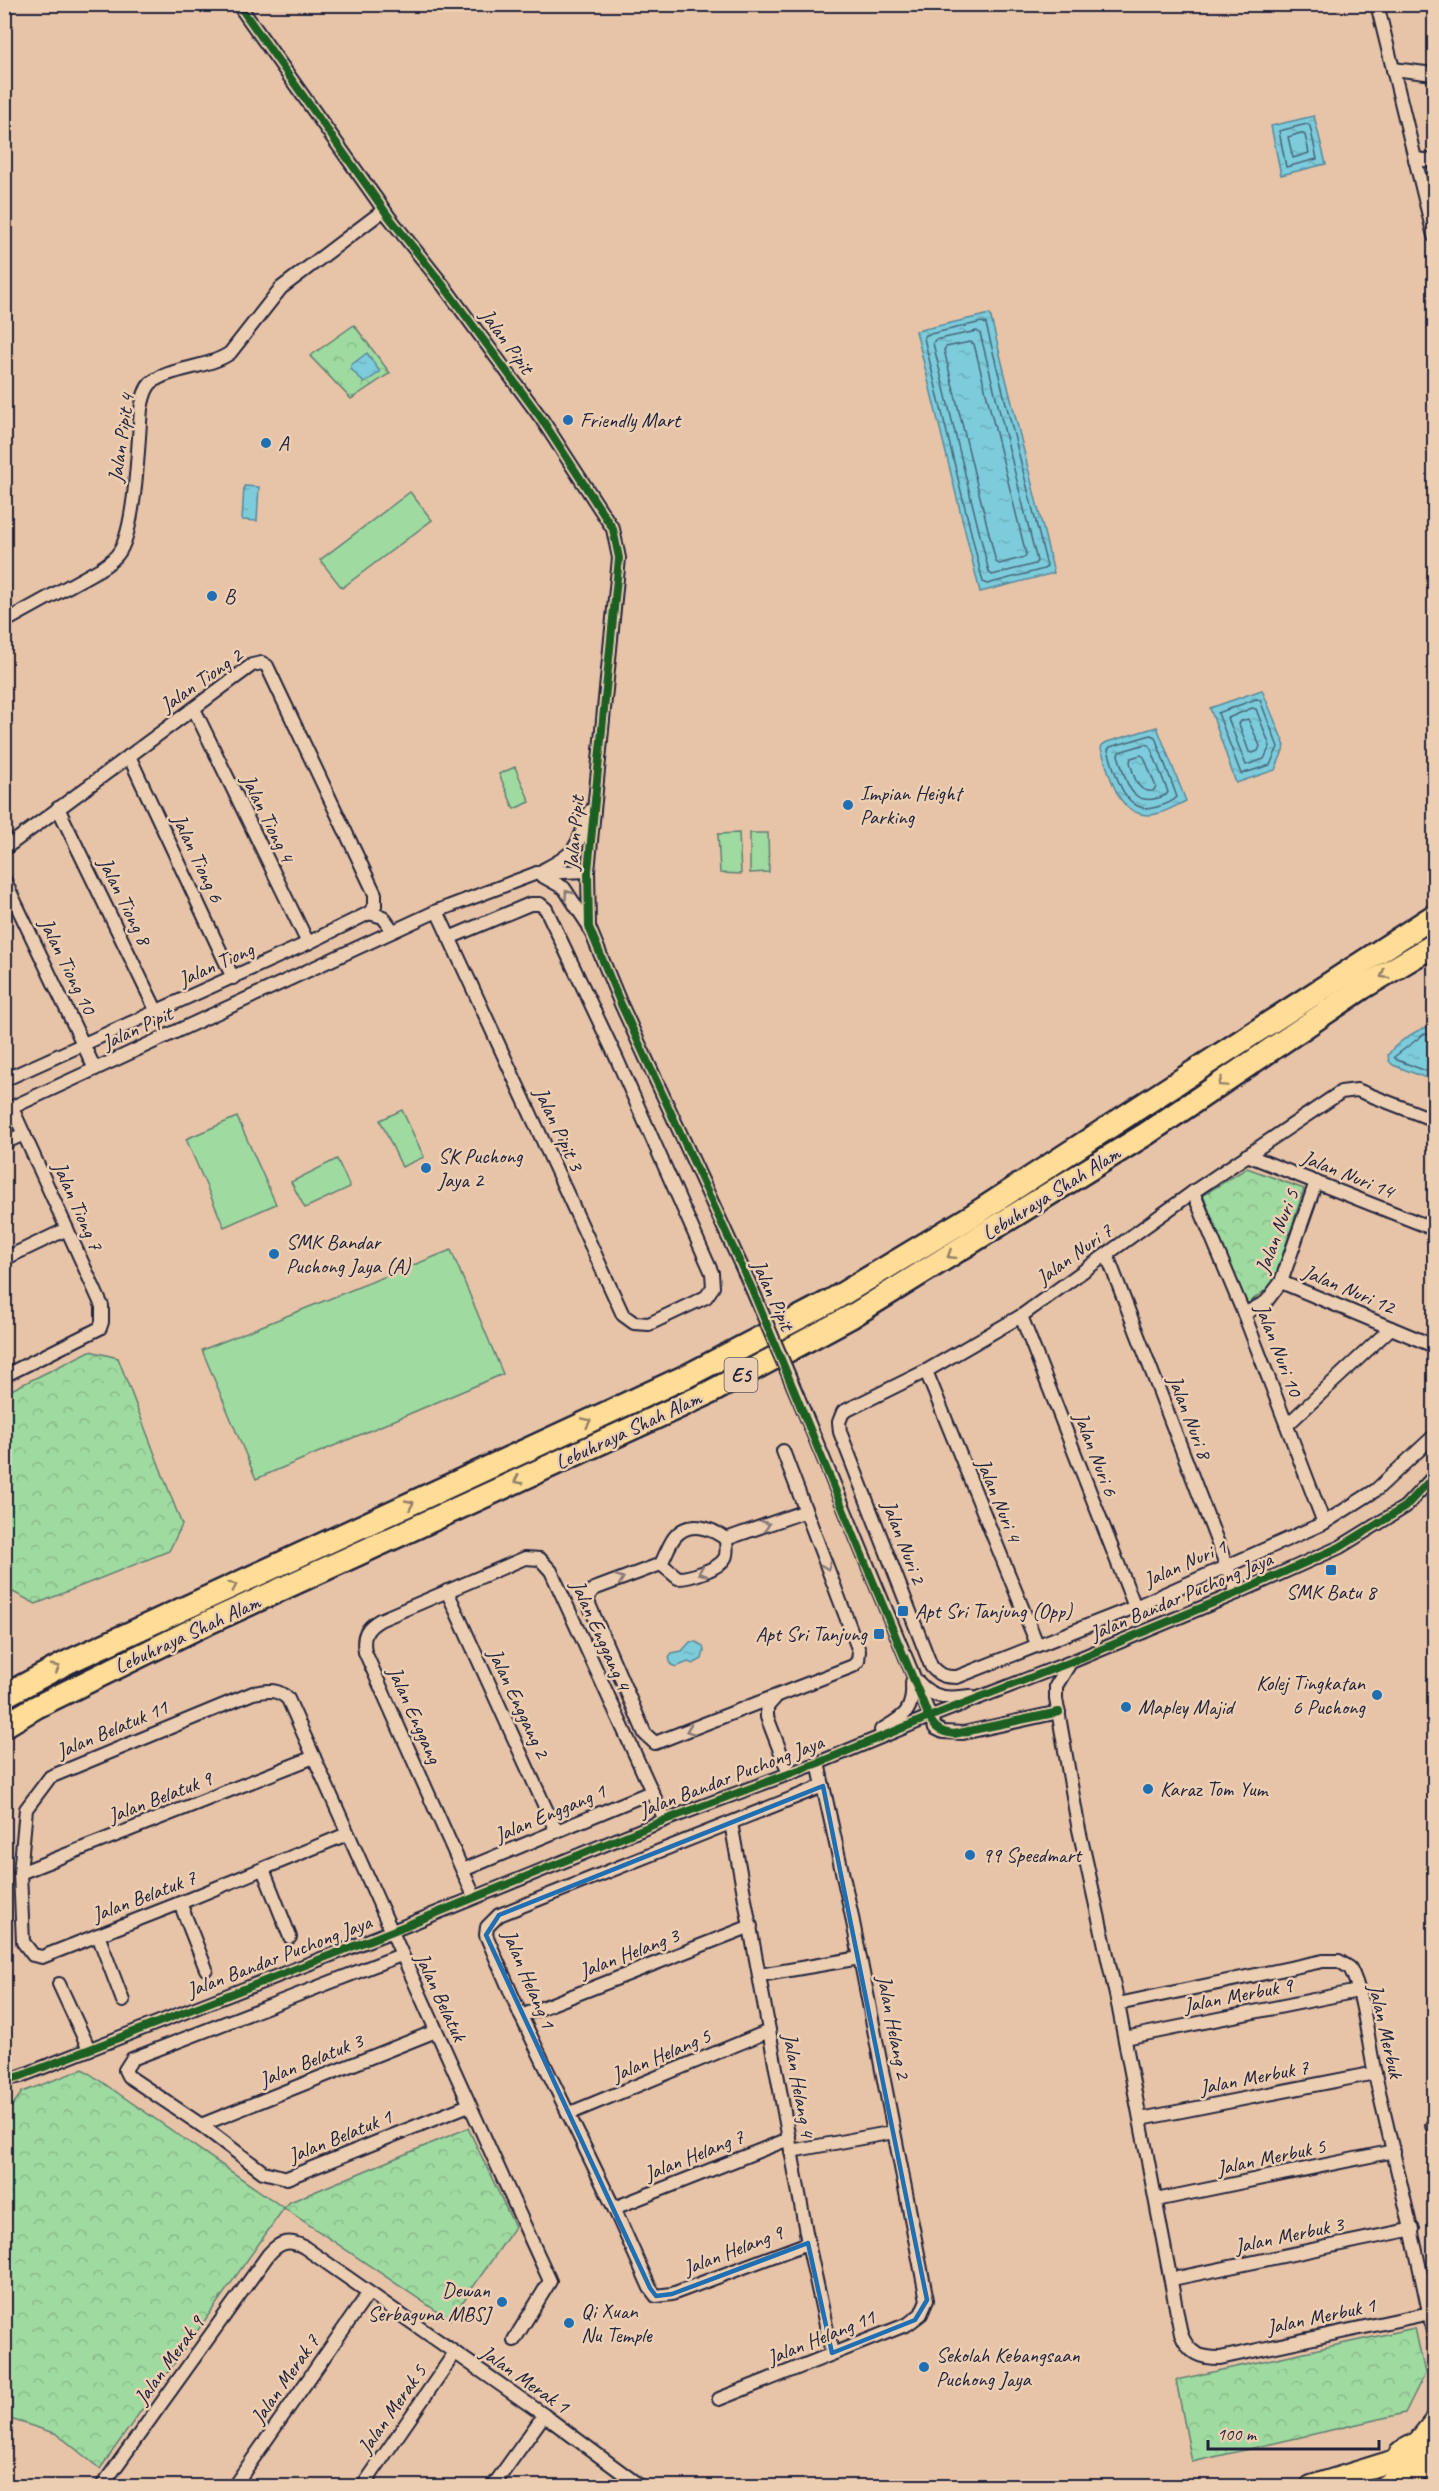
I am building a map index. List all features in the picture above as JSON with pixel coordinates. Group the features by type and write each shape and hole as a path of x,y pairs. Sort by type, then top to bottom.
{"highway":[{"name":"Lebuhraya Shah Alam","path":"4,1696 78,1657 689,1375 829,1302 972,1216 1434,916"},
{"name":"Lebuhraya Shah Alam","path":"4,1726 36,1707 201,1626 709,1393 852,1316 1146,1134 1362,988 1434,945"}],"main road":[{"path":"1362,2469 1418,2442 1434,2422"},
{"path":"1311,2487 1434,2448"},
{"path":"1384,2487 1392,2481 1434,2465"},
{"path":"1404,2487 1434,2479"}],"street":[{"name":"Jalan Pipit","path":"238,4 384,210 443,285 541,418 613,530 619,558 588,871 589,927 620,1002 752,1288 928,1717"},
{"path":"1377,4 1434,236"},
{"path":"1393,69 1434,75"},
{"path":"1415,159 1434,161"},
{"name":"Jalan Pipit 4","path":"4,622 100,569 112,561 119,552 129,526 143,399 150,384 167,376 224,358 281,288 384,210"},
{"name":"Jalan Tiong 2","path":"4,849 252,665 262,663 267,666 375,894 372,909"},
{"name":"Jalan Tiong 4","path":"194,709 308,943"},
{"name":"Jalan Tiong 6","path":"129,756 233,978"},
{"path":"537,873 570,855 577,845 596,796"},
{"name":"Jalan Tiong 8","path":"58,808 157,1012"},
{"name":"Jalan Pipit","path":"8,1109 437,911 537,873 588,871"},
{"path":"537,873 564,888 589,927"},
{"name":"Jalan Tiong 10","path":"4,879 95,1070"},
{"name":"Jalan Pipit 3","path":"437,911 449,938 623,1315 634,1323 649,1324 706,1298 713,1287 712,1273 546,909 536,903 449,938"},
{"path":"372,909 383,917 393,931"},
{"name":"Jalan Tiong","path":"4,1080 233,978 308,943 372,909"},
{"name":"Jalan Nuri 7","path":"840,1432 839,1422 843,1412 926,1371 1021,1316 1193,1192 1341,1092 1357,1090 1434,1120"},
{"name":"Jalan Tiong 7","path":"4,1376 100,1328 102,1322 102,1306 24,1134 8,1109"},
{"path":"4,1143 24,1134"},
{"name":"Jalan Nuri 14","path":"1248,1155 1434,1229"},
{"name":"Jalan Nuri 5","path":"1244,1314 1266,1302 1281,1282 1316,1182"},
{"name":"Jalan Nuri 10","path":"1193,1192 1244,1314 1323,1523"},
{"path":"4,1259 67,1229"},
{"name":"Jalan Nuri 8","path":"1107,1255 1237,1593"},
{"name":"Jalan Nuri 12","path":"1281,1282 1434,1346"},
{"name":"Jalan Nuri 6","path":"1021,1316 1135,1606"},
{"path":"1287,1425 1391,1328"},
{"name":"Jalan Nuri 4","path":"926,1371 1037,1644"},
{"name":"Jalan Nuri 2","path":"840,1432 931,1666"},
{"name":"Jalan Nuri 1","path":"931,1666 938,1674 957,1677 1135,1606 1323,1523 1377,1490 1434,1436"},
{"path":"726,1539 714,1529 701,1526 690,1527 675,1536 662,1564 594,1589 589,1595 588,1602 645,1734 655,1743 853,1666 858,1661 859,1651 783,1451"},
{"name":"Jalan Bandar Puchong Jaya","path":"4,2080 21,2076 390,1932 665,1820 818,1763 1237,1593 1340,1547 1405,1507 1434,1476"},
{"path":"726,1539 806,1511"},
{"path":"662,1564 678,1578 698,1575 722,1563 726,1556 726,1539"},
{"name":"Jalan Enggang 4","path":"447,1591 525,1558 540,1559 546,1564 665,1820"},
{"name":"Jalan Enggang 2","path":"447,1591 556,1831"},
{"name":"Jalan Enggang","path":"447,1591 373,1624 364,1637 364,1645 474,1896"},
{"path":"1071,1662 1056,1686 1059,1713 1078,1825 1118,2004 1172,2279"},
{"name":"Jalan Pipit","path":"832,1757 902,1718 909,1710 913,1695 911,1675"},
{"path":"911,1675 927,1692 936,1696 956,1698 992,1692"},
{"name":"Jalan Belatuk","path":"253,1693 273,1690 282,1693 288,1699 390,1932 550,2282 514,2340"},
{"name":"Jalan Belatuk 11","path":"20,1873 26,1809 50,1777 253,1693"},
{"path":"775,1697 767,1707 767,1717 789,1774"},
{"path":"745,1709 757,1711 767,1717"},
{"path":"928,1717 935,1728 954,1734 1059,1713"},
{"name":"Jalan Belatuk 9","path":"20,1873 314,1757"},
{"name":"Jalan Helang 2","path":"818,1763 860,1958 927,2300"},
{"name":"Jalan Helang 1","path":"672,2294 657,2296 650,2288 488,1945 487,1927 499,1916 823,1786"},
{"name":"Jalan Enggang 1","path":"463,1870 651,1792"},
{"name":"Jalan Helang 4","path":"731,1823 808,2243 832,2353"},
{"name":"Jalan Belatuk 7","path":"20,1873 23,1942 33,1955 42,1957 347,1834"},
{"path":"263,1869 291,1937"},
{"path":"180,1903 206,1969"},
{"name":"Jalan Helang 3","path":"521,2016 751,1926"},
{"path":"98,1935 123,2001"},
{"name":"Jalan Belatuk 1","path":"401,1955 132,2059 125,2070 128,2076 201,2125 263,2172 287,2178 469,2105"},
{"path":"760,1975 860,1958"},
{"name":"Jalan Merbuk","path":"1118,2004 1332,1960 1345,1963 1350,1968 1358,1991 1375,2073 1413,2229 1434,2337"},
{"path":"59,1984 89,2049"},
{"name":"Jalan Merbuk 9","path":"1125,2038 1358,1991"},
{"name":"Jalan Belatuk 3","path":"201,2125 436,2031"},
{"name":"Jalan Helang 5","path":"568,2115 770,2031"},
{"name":"Jalan Merbuk 7","path":"1141,2119 1375,2073"},
{"name":"Jalan Bandar Puchong Jaya","path":"4,2088 21,2076"},
{"name":"Jalan Helang 7","path":"614,2208 790,2145 894,2133"},
{"name":"Jalan Merbuk 5","path":"1156,2200 1394,2151"},
{"name":"Jalan Merbuk 3","path":"1172,2279 1413,2229"},
{"name":"Jalan Merak 1","path":"268,2255 279,2243 296,2243 543,2415 640,2487"},
{"name":"Jalan Helang 9","path":"672,2294 808,2243"},
{"name":"Jalan Merak 9","path":"102,2487 268,2255"},
{"name":"Jalan Merbuk 1","path":"1172,2279 1181,2334 1188,2349 1198,2356 1220,2358 1430,2313"},
{"name":"Jalan Merak 7","path":"234,2487 368,2294"},
{"name":"Jalan Helang 11","path":"719,2399 915,2320 925,2308 927,2300"},
{"name":"Jalan Merak 5","path":"363,2487 454,2354"},
{"path":"493,2487 543,2415"},
{"path":"618,2487 626,2475"}],"highlighted area":[{"path":"823,1786 927,2300 915,2320 832,2353 808,2243 672,2294 656,2296 650,2288 486,1935 499,1915"}],"green space":[{"path":"1425,170 1434,171 1434,202"},
{"path":"354,325 390,373 351,399 310,356"},
{"path":"410,492 432,520 342,588 320,560"},
{"path":"515,767 530,802 514,809 499,774"},
{"path":"739,833 741,874 720,873 718,834"},
{"path":"750,833 768,833 769,872 750,873"},
{"path":"402,1110 424,1157 402,1167 380,1120"},
{"path":"237,1117 276,1204 224,1227 186,1139"},
{"path":"337,1159 350,1187 305,1208 291,1182"},
{"path":"1247,1168 1304,1189 1273,1284 1246,1305 1203,1195"},
{"path":"451,1250 503,1374 256,1479 202,1350"},
{"path":"90,1351 118,1358 182,1525 169,1551 36,1604 5,1588 5,1393"},
{"path":"83,2069 284,2208 100,2469 57,2434 7,2418 5,2392 5,2122 9,2110 22,2092"},
{"path":"468,2128 515,2227 450,2320 284,2208 290,2202"},
{"path":"1415,2328 1425,2373 1405,2413 1192,2462 1176,2380"}],"water":[{"path":"1314,116 1326,164 1281,175 1271,126"},
{"path":"990,314 1054,573 980,592 916,331"},
{"path":"367,353 380,372 364,383 351,369 351,365"},
{"path":"244,486 259,487 257,521 242,520"},
{"path":"1262,690 1285,746 1275,770 1236,783 1210,708"},
{"path":"1157,727 1186,801 1151,815 1130,809 1122,801 1116,792 1101,749 1102,745 1107,742"},
{"path":"1429,1027 1434,1029 1434,1081 1393,1065 1388,1055 1406,1038"},
{"path":"690,1642 703,1646 702,1659 693,1664 688,1662 676,1667 671,1665 669,1657 672,1653 682,1651"}],"cycle path":[{"path":"238,4 389,217 443,285 541,418 613,529 619,558 588,871 589,927 620,1002 752,1289 929,1717 939,1729 954,1734 1059,1712"},
{"path":"4,2080 21,2076 390,1932 665,1820 818,1763 1237,1593 1340,1547 1405,1507 1434,1476"}],"place":[{"name":"Friendly Mart","path":"568,420"},
{"name":"A","path":"266,443"},
{"name":"B","path":"212,596"},
{"name":"Impian Height Parking","path":"848,805"},
{"name":"SK Puchong Jaya 2","path":"426,1168"},
{"name":"SMK Bandar Puchong Jaya (A)","path":"274,1254"},
{"name":"SMK Batu 8","path":"1331,1570"},
{"name":"Apt Sri Tanjung (Opp)","path":"903,1611"},
{"name":"Apt Sri Tanjung","path":"879,1634"},
{"name":"Kolej Tingkatan 6 Puchong","path":"1377,1695"},
{"name":"Mapley Majid","path":"1126,1707"},
{"name":"Karaz Tom Yum","path":"1148,1789"},
{"name":"99 Speedmart","path":"970,1855"},
{"name":"Dewan Serbaguna MBSJ","path":"502,2302"},
{"name":"Qi Xuan Nu Temple","path":"569,2323"},
{"name":"Sekolah Kebangsaan Puchong Jaya","path":"924,2367"}]}
